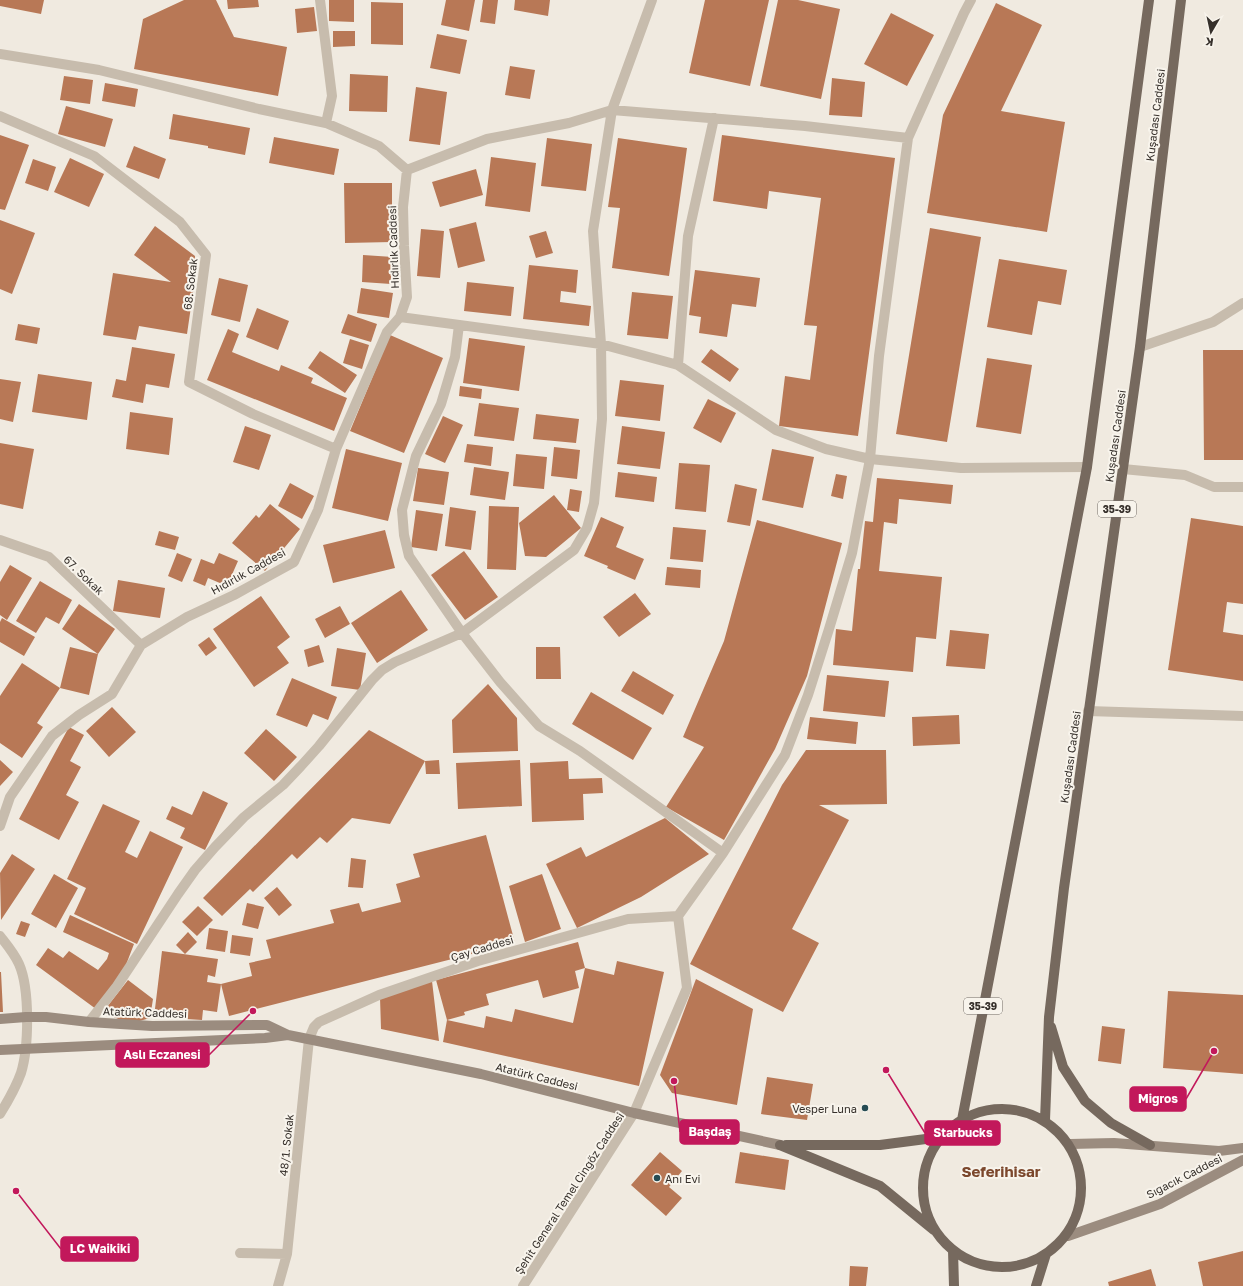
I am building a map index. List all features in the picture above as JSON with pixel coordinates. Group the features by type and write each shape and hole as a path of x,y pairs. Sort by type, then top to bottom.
{"main road":[{"name":"Kuşadası Caddesi","path":"962,1120 1087,467 1149,0"},
{"name":"Kuşadası Caddesi","path":"1048,1017 1088,711 1140,347 1181,0"},
{"name":"35-39","path":"1045,1120 1048,1017"},
{"path":"1048,1017 1063,1067 1085,1101 1111,1123 1150,1145"},
{"path":"780,1145 880,1186 936,1232 953,1250 974,1262 998,1267 1023,1264 1046,1254 1068,1236 1076,1216 1081,1193 1079,1169 1070,1144 1045,1120 1016,1110 997,1109 979,1112 951,1127 941,1137 929,1158 923,1181 925,1205 936,1232"},
{"path":"780,1145 880,1145 941,1137"},
{"path":"953,1250 954,1286"},
{"path":"1036,1286 1046,1254"}],"street":[{"path":"320,0 332,96 326,123"},
{"path":"89,1022 117,986 195,870 214,847 244,817 282,785 301,766 382,670 395,662 462,633 574,550 587,528 594,503 602,419 601,344 593,231 612,110 652,0"},
{"path":"678,916 723,853 785,755 829,629 852,553 870,459 879,356 908,138 971,0"},
{"path":"0,54 99,70 260,109 326,123 379,146 407,170 487,139 569,123 612,110 805,126 908,138"},
{"name":"68. Sokak","path":"0,116 94,156 180,222 206,255 188,382 253,414 336,449"},
{"path":"678,365 688,236 714,118"},
{"name":"Hıdırlık Caddesi","path":"0,826 10,797 52,736 79,715 112,694 141,645 187,617 234,595 294,562 318,510 336,449 387,332 400,317 407,297 403,207 407,170"},
{"path":"1140,347 1213,322 1243,303"},
{"path":"400,317 601,344 678,365 776,430 826,449 870,459 961,468 1087,467"},
{"path":"459,325 455,357 441,404 416,456 402,510 404,535 409,556 462,633 500,682 539,726 580,751 723,853"},
{"path":"1123,469 1185,475 1214,487 1243,487"},
{"name":"67. Sokak","path":"0,540 49,557 141,645"},
{"path":"1088,711 1243,716"},
{"name":"Çay Caddesi","path":"308,1039 314,1027 319,1022 379,995 478,961 628,919 678,916"},
{"name":"Şehit General Temel Cingöz Caddesi","path":"523,1286 634,1113 687,988 678,916"},
{"path":"0,936 11,949 19,964 25,980 27,996 26,1049 21,1072 10,1099 0,1114"},
{"name":"Atatürk Caddesi","path":"0,1019 46,1017 89,1022 152,1026 267,1025 288,1035 481,1074 634,1113 780,1145"},
{"name":"Atatürk Caddesi","path":"0,1050 265,1038 288,1035"},
{"name":"48/1. Sokak","path":"278,1286 287,1254 308,1039"},
{"name":"Sığacık Caddesi","path":"1070,1144 1114,1143 1219,1151 1243,1148"},
{"name":"Sığacık Caddesi","path":"1068,1236 1160,1204 1243,1160"},
{"path":"240,1253 287,1254"}],"building":[{"path":"0,0 44,0 41,14 0,6"},
{"path":"184,0 216,0 234,37 287,47 278,96 134,69 143,19"},
{"path":"227,0 258,0 259,7 228,9"},
{"path":"329,0 354,0 354,22 329,21"},
{"path":"446,0 475,0 469,31 441,25"},
{"path":"483,0 498,0 495,24 480,22"},
{"path":"515,0 550,0 548,16 514,10"},
{"path":"705,0 769,0 750,86 689,73"},
{"path":"778,0 798,0 840,9 821,99 760,86"},
{"path":"371,2 403,3 403,45 371,44"},
{"path":"996,3 1042,25 1001,111 1065,122 1047,232 927,213 943,115"},
{"path":"314,7 317,31 297,33 295,9"},
{"path":"891,13 934,35 907,86 864,64"},
{"path":"333,31 355,31 355,46 333,47"},
{"path":"437,34 467,40 460,74 430,68"},
{"path":"510,66 535,70 530,99 505,95"},
{"path":"350,74 388,76 387,112 349,111"},
{"path":"64,76 93,80 90,104 60,100"},
{"path":"832,78 865,82 862,117 829,115"},
{"path":"105,83 138,89 135,107 102,101"},
{"path":"416,87 447,92 440,145 409,141"},
{"path":"66,106 113,119 105,147 58,134"},
{"path":"173,114 250,128 245,155 169,139"},
{"path":"0,135 29,145 5,210 0,209"},
{"path":"722,135 895,158 858,436 779,426 785,376 810,380 817,326 804,325 821,198 769,191 767,209 713,201"},
{"path":"274,137 339,149 334,175 269,163"},
{"path":"547,138 592,144 586,191 541,186"},
{"path":"618,138 687,148 669,276 612,268 620,208 608,207"},
{"path":"134,146 166,159 159,179 126,167"},
{"path":"491,157 536,163 530,212 485,206"},
{"path":"70,158 104,174 89,207 54,192"},
{"path":"33,159 56,167 48,191 25,183"},
{"path":"476,169 483,195 440,207 432,182"},
{"path":"344,183 392,183 392,242 345,243"},
{"path":"0,220 35,233 12,294 0,289"},
{"path":"476,222 485,261 458,268 449,229"},
{"path":"155,226 195,256 194,286 187,334 139,326 136,340 103,335 113,273 171,282 134,255"},
{"path":"930,228 981,237 947,442 896,434"},
{"path":"421,229 444,231 440,278 417,276"},
{"path":"546,231 553,253 536,258 529,236"},
{"path":"363,255 393,257 391,284 362,282"},
{"path":"999,259 1067,270 1061,305 1038,301 1032,335 987,327"},
{"path":"529,265 578,270 576,293 561,291 560,302 591,306 589,326 523,319"},
{"path":"695,270 760,278 756,307 732,304 727,337 699,333 701,317 689,315"},
{"path":"219,278 248,285 240,322 211,315"},
{"path":"467,282 514,287 511,316 464,311"},
{"path":"361,288 393,293 389,318 357,313"},
{"path":"632,292 673,296 668,339 627,335"},
{"path":"257,308 289,321 278,350 246,337"},
{"path":"348,314 377,324 371,342 341,333"},
{"path":"18,324 40,328 37,344 15,340"},
{"path":"228,329 239,334 232,352 279,371 281,365 313,378 311,383 347,398 334,431 207,380"},
{"path":"390,335 443,358 404,453 350,431"},
{"path":"469,338 525,346 519,391 463,383"},
{"path":"350,339 369,345 362,369 343,363"},
{"path":"132,347 175,354 169,388 146,384 143,403 112,397 116,379 126,381"},
{"path":"711,349 739,369 730,382 701,362"},
{"path":"1203,350 1243,350 1243,460 1204,460"},
{"path":"320,351 357,375 345,393 308,368"},
{"path":"987,358 1032,365 1021,434 976,427"},
{"path":"38,374 92,382 87,420 32,412"},
{"path":"0,379 21,382 13,422 0,419"},
{"path":"620,380 664,385 660,421 615,416"},
{"path":"460,386 482,389 481,399 459,396"},
{"path":"708,399 736,413 721,443 693,428"},
{"path":"479,403 519,408 514,441 474,436"},
{"path":"130,412 173,418 169,455 126,449"},
{"path":"536,414 579,419 576,443 533,439"},
{"path":"443,416 463,425 445,463 425,454"},
{"path":"245,426 271,435 259,470 233,462"},
{"path":"622,426 665,432 660,469 617,464"},
{"path":"0,443 34,449 23,509 0,504"},
{"path":"467,444 493,447 491,466 464,462"},
{"path":"554,447 580,450 577,479 551,476"},
{"path":"346,449 402,463 388,521 332,508"},
{"path":"772,449 814,457 803,508 762,500"},
{"path":"516,454 547,457 544,489 513,486"},
{"path":"679,463 710,465 706,512 675,509"},
{"path":"474,467 509,472 505,500 470,495"},
{"path":"418,468 449,472 444,505 413,501"},
{"path":"618,472 657,477 654,502 615,497"},
{"path":"836,474 847,476 843,499 831,496"},
{"path":"877,478 953,485 951,504 899,499 897,524 884,522 879,571 942,577 936,639 916,637 913,672 833,665 836,629 852,631 858,569 860,569 865,521 873,522"},
{"path":"290,483 314,496 302,519 278,506"},
{"path":"735,484 757,489 750,526 727,522"},
{"path":"570,489 582,491 579,512 567,510"},
{"path":"554,495 581,528 546,557 525,556 519,523"},
{"path":"270,504 300,529 265,571 232,543 256,515 259,518"},
{"path":"489,506 519,507 516,570 487,569"},
{"path":"450,507 476,511 471,550 445,546"},
{"path":"416,510 443,514 437,551 411,547"},
{"path":"601,517 624,527 616,547 644,559 635,580 584,556"},
{"path":"1191,518 1243,526 1243,604 1227,602 1223,632 1243,635 1243,681 1168,670"},
{"path":"757,520 842,543 807,676 775,749 724,840 666,807 704,747 683,737 724,641"},
{"path":"673,527 706,530 703,562 670,559"},
{"path":"385,530 395,568 333,583 323,545"},
{"path":"159,531 179,537 175,550 155,545"},
{"path":"464,551 498,597 465,620 431,575"},
{"path":"177,553 192,559 182,582 168,576"},
{"path":"219,553 238,561 227,586 208,578 205,586 193,581 201,559 214,564"},
{"path":"10,565 32,578 7,620 0,615 0,582"},
{"path":"667,567 701,570 700,588 665,585"},
{"path":"118,580 165,588 160,618 113,611"},
{"path":"40,581 72,600 59,624 46,617 36,633 16,621"},
{"path":"401,590 428,630 377,663 351,623"},
{"path":"635,593 651,614 619,637 603,617"},
{"path":"261,596 290,637 277,647 289,663 254,687 213,629"},
{"path":"79,604 115,629 98,654 62,629"},
{"path":"340,606 350,624 325,638 315,619"},
{"path":"2,618 35,637 24,656 0,642 0,622"},
{"path":"950,630 989,634 985,669 946,666"},
{"path":"209,637 217,648 206,656 198,645"},
{"path":"319,645 324,662 308,667 304,650"},
{"path":"70,647 98,654 89,695 60,688"},
{"path":"536,647 560,647 561,679 536,679"},
{"path":"337,648 366,653 360,690 331,686"},
{"path":"22,663 60,688 37,723 43,727 22,758 0,743 0,696"},
{"path":"633,671 674,695 663,715 621,691"},
{"path":"827,675 889,681 885,717 823,711"},
{"path":"292,678 337,697 328,720 313,714 307,727 276,715"},
{"path":"488,684 517,718 518,751 453,753 452,720"},
{"path":"591,692 652,728 633,760 572,724"},
{"path":"112,707 136,732 109,757 86,731"},
{"path":"959,715 960,744 913,746 912,717"},
{"path":"810,717 858,722 856,744 807,739"},
{"path":"69,727 84,735 70,761 81,767 66,795 79,802 59,840 19,819"},
{"path":"266,729 297,757 274,781 244,753"},
{"path":"369,730 425,761 390,824 352,818 327,843 320,837 297,859 292,854 253,892 250,889 222,916 203,898"},
{"path":"806,750 886,750 887,804 819,805 849,820 792,929 819,943 783,1012 690,964 782,785"},
{"path":"0,760 13,772 0,786"},
{"path":"439,760 440,774 426,774 425,761"},
{"path":"520,760 522,806 458,809 456,763"},
{"path":"568,761 569,779 602,778 603,793 583,794 584,820 532,822 530,763"},
{"path":"203,791 228,803 205,850 180,838 185,828 166,819 172,806 192,815"},
{"path":"103,804 140,821 125,852 137,858 150,831 183,847 137,944 74,914 86,888 67,879"},
{"path":"665,818 709,854 641,897 577,928 546,864 581,847 586,857"},
{"path":"486,835 515,943 229,1016 221,984 252,976 249,963 271,958 266,940 334,923 330,910 359,903 362,912 401,902 396,884 420,877 413,854"},
{"path":"12,854 35,869 1,920 0,873"},
{"path":"351,858 366,860 363,888 348,887"},
{"path":"54,874 78,888 56,928 31,914"},
{"path":"542,874 561,929 525,942 509,886"},
{"path":"277,887 292,905 279,916 264,898"},
{"path":"247,903 264,907 258,929 242,925"},
{"path":"198,906 213,920 197,936 182,922"},
{"path":"70,915 134,944 124,970 96,1009 36,965 48,948 63,958 69,951 98,970 107,959 109,953 63,932"},
{"path":"21,921 30,924 25,937 16,934"},
{"path":"209,928 228,931 225,952 206,949"},
{"path":"188,932 197,942 185,954 176,945"},
{"path":"232,935 253,938 250,956 230,953"},
{"path":"578,942 585,968 575,971 579,988 543,998 538,980 486,994 489,1005 464,1012 465,1015 447,1020 436,980"},
{"path":"162,951 218,959 215,977 208,975 207,982 221,984 217,1012 203,1010 202,1020 154,1017"},
{"path":"617,961 664,972 639,1086 443,1042 447,1020 484,1028 486,1016 512,1022 515,1009 573,1023 585,968 614,975"},
{"path":"1,972 3,1012 0,1012"},
{"path":"696,979 753,1009 737,1105 672,1093 660,1075"},
{"path":"128,980 153,999 150,1018 129,1024 103,1012"},
{"path":"432,981 439,1041 381,1029 380,997"},
{"path":"1168,991 1243,995 1243,1074 1163,1068"},
{"path":"1102,1026 1125,1029 1121,1064 1098,1061"},
{"path":"767,1077 813,1084 807,1120 761,1114"},
{"name":"Anı Evi","path":"660,1152 682,1171 669,1187 682,1198 666,1216 631,1185"},
{"path":"740,1152 789,1160 785,1190 735,1183"},
{"path":"1243,1251 1243,1286 1203,1286 1198,1262"},
{"path":"850,1266 868,1267 866,1286 849,1286"},
{"path":"1151,1269 1156,1286 1109,1286 1108,1282"}],"place":[{"name":"Aslı Eczanesi","path":"253,1011"},
{"name":"Migros","path":"1214,1051"},
{"name":"Starbucks","path":"886,1070"},
{"name":"Başdaş","path":"674,1081"},
{"name":"Vesper Luna","path":"865,1108"},
{"name":"Anı Evi","path":"657,1178"},
{"name":"LC Waikiki","path":"16,1191"}],"district":[{"name":"Seferihisar","path":"1001,1171"}]}
